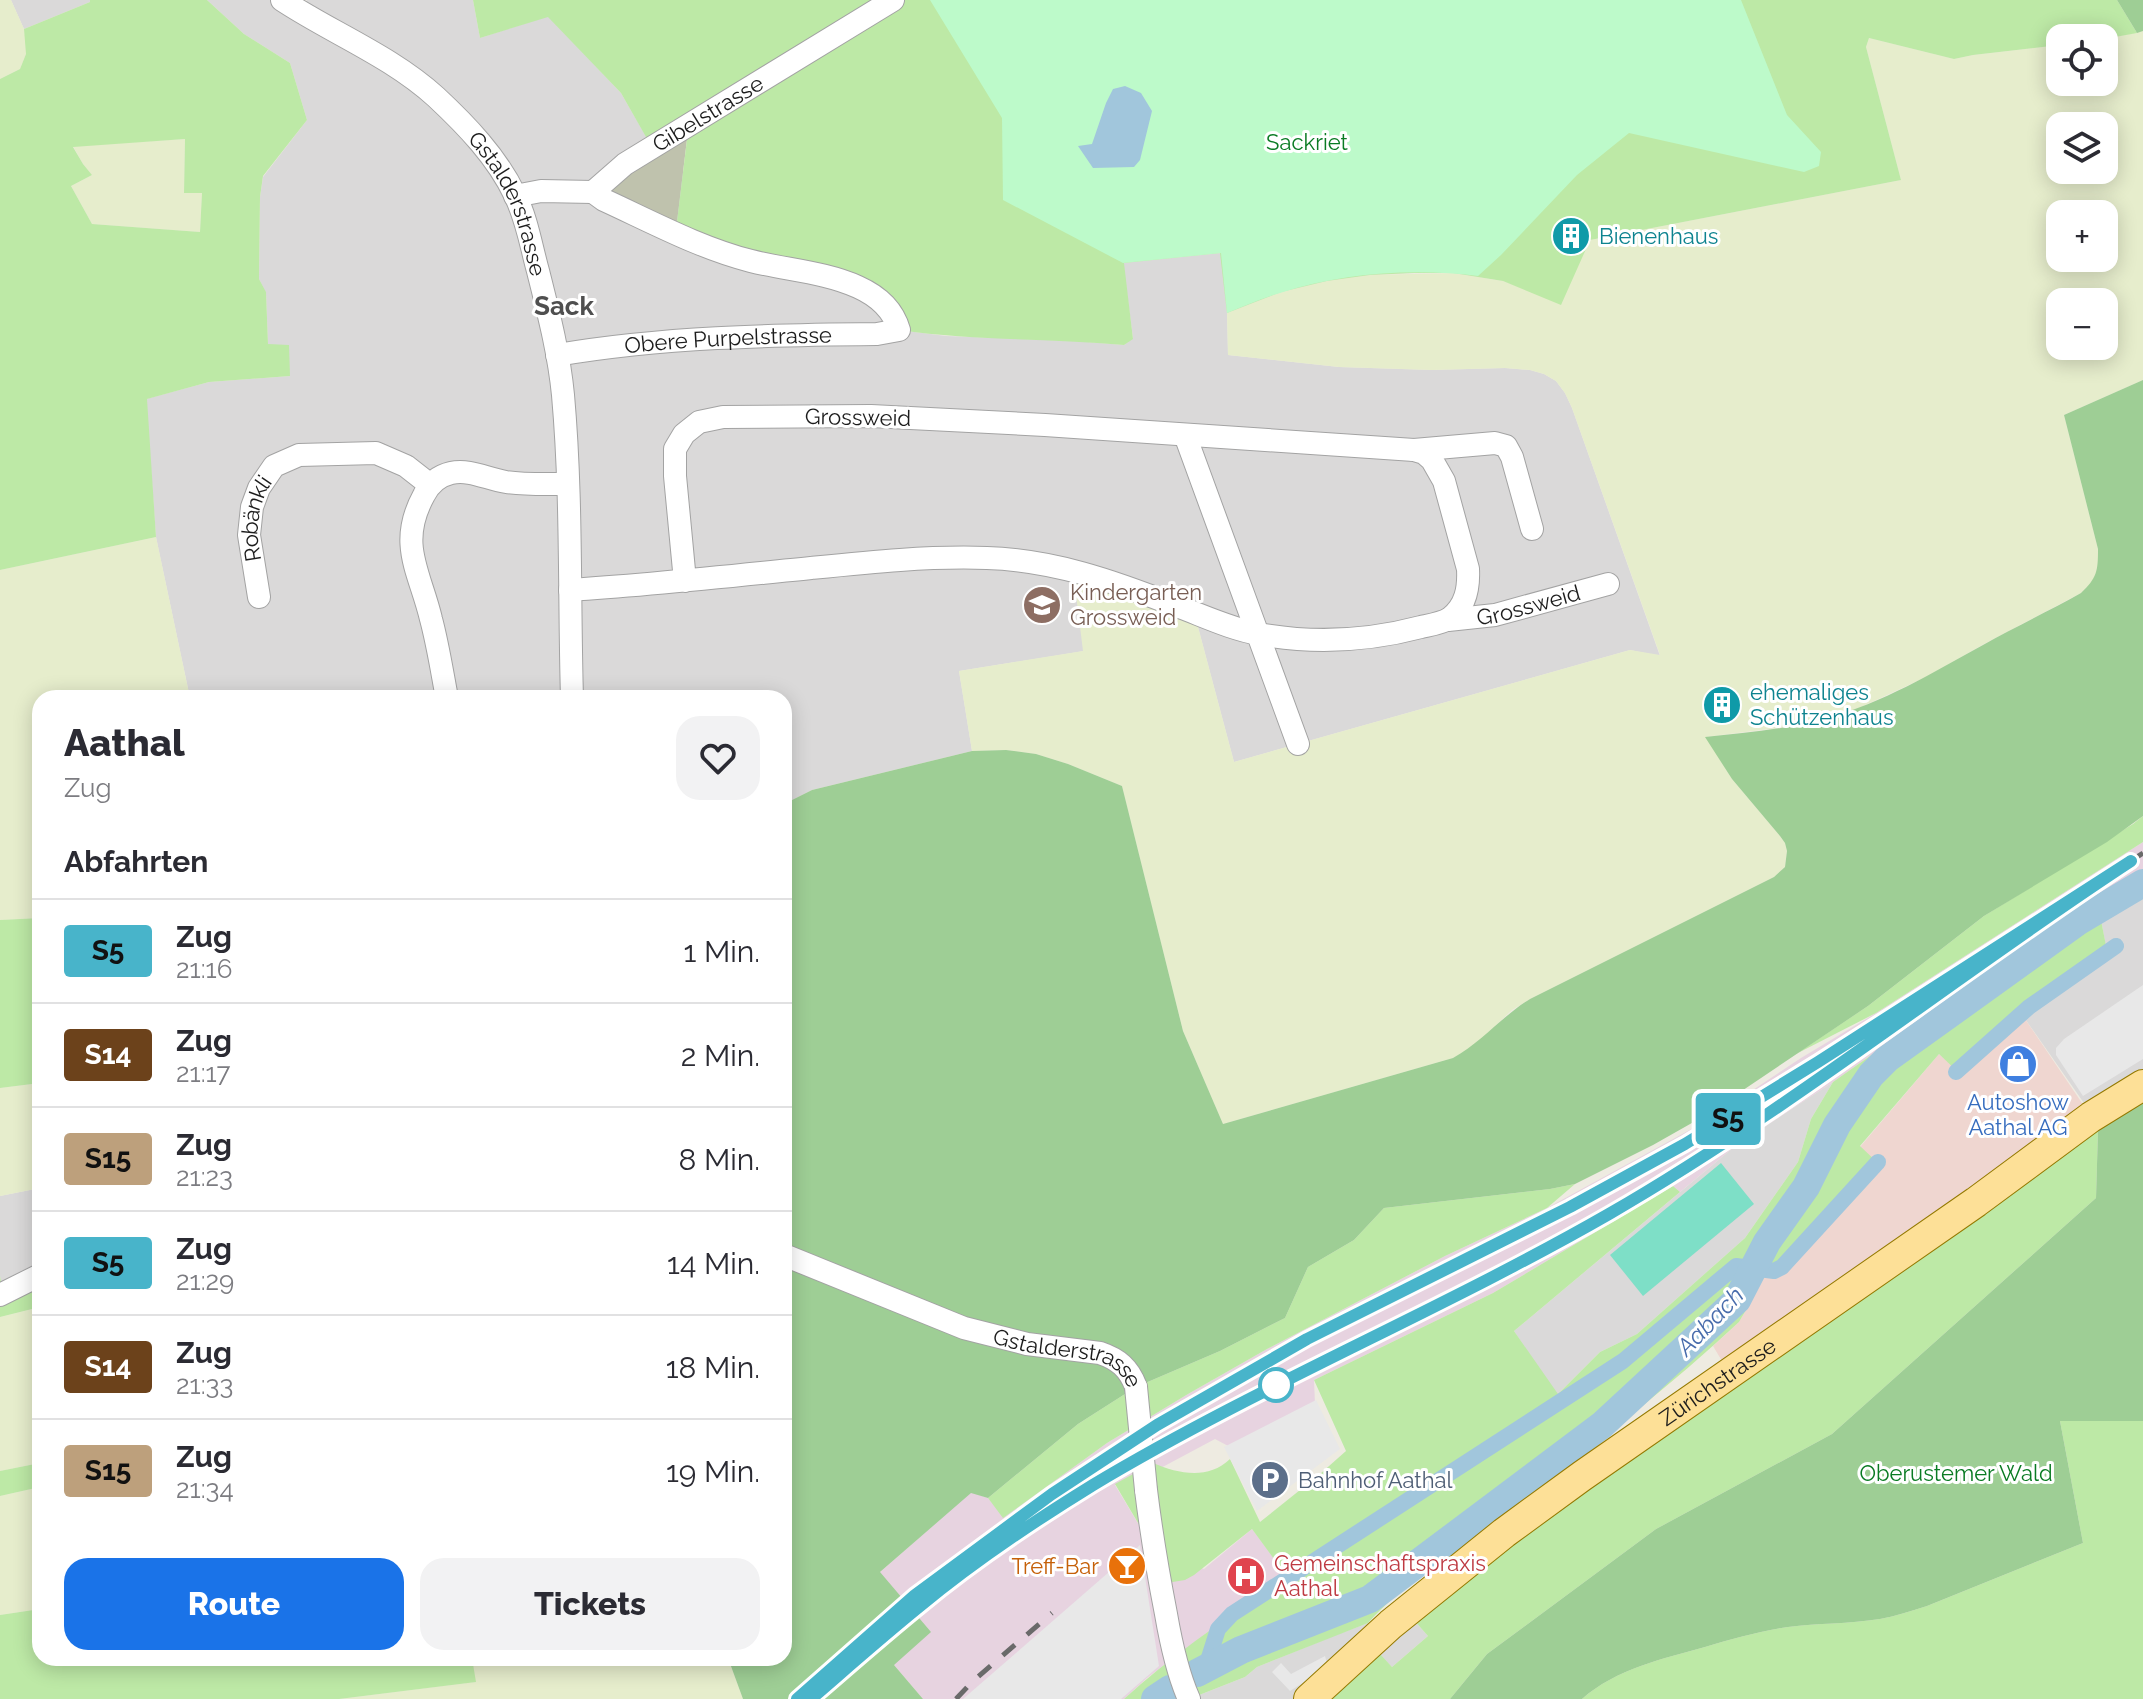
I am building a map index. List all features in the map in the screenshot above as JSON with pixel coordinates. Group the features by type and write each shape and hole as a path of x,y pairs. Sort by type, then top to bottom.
{"main road":[{"name":"Zürichstrasse","path":"1309,1699 1398,1618 1470,1559 1582,1476 1976,1202 2091,1117 2143,1085"}],"street":[{"name":"Gibelstrasse","path":"593,192 625,164 893,0"},
{"name":"Gstalderstrasse","path":"296,4 405,72 434,95 487,151 515,196 541,285 557,355 562,394 572,690"},
{"path":"515,196 541,191 593,192"},
{"name":"Obere Purpelstrasse","path":"557,355 604,347 711,338 877,334 899,330 888,308 858,287 749,260 694,241 593,192"},
{"name":"Grossweid","path":"685,581 675,449 684,434 699,422 723,417 871,416 1414,450 1495,443 1506,446 1512,457 1532,529"},
{"path":"1185,435 1298,744"},
{"name":"Grossweid","path":"1414,450 1432,460 1444,481 1468,569 1466,597 1448,620"},
{"name":"Robänkli","path":"259,597 249,535 252,507 259,488 274,466 299,455 376,453 406,466 429,484"},
{"path":"445,690 430,613 411,551 413,520 429,484 448,473 462,471 519,483 567,484"},
{"name":"Grossweid","path":"570,590 895,560 952,557 1016,560 1099,577 1235,628 1258,634 1319,640 1357,639 1398,633 1448,620 1495,615 1608,584"},
{"name":"Gstalderstrasse","path":"792,1258 964,1328 1027,1344 1100,1353 1122,1364 1132,1375 1136,1387 1154,1550 1168,1628 1189,1699"},
{"path":"0,1295 32,1279"}],"shaded area":[{"path":"0,0 11,0 24,29 26,54 20,69 0,79"},
{"path":"11,0 90,0 90,2 24,29"},
{"path":"207,0 282,0 299,11 307,0 473,0 480,38 548,16 621,93 655,152 858,287 899,330 946,336 1124,345 1133,338 1123,263 1221,253 1228,355 1339,367 1432,370 1505,368 1544,374 1556,381 1572,408 1660,656 1630,650 1234,762 1194,612 1073,571 1084,651 959,671 972,751 812,790 792,800 792,690 188,690 156,537 146,399 209,382 290,376 268,344 266,293 259,279 260,197 263,177 307,120 290,63 244,34"},
{"path":"2143,31 2143,380 2064,415 2098,549 2098,569 2091,584 2081,593 1926,677 1861,707 1792,726 1706,737 1732,779 1785,843 1785,867 1774,877 1530,999 1512,1010 1473,1047 1453,1058 1223,1124 1183,1031 1122,786 1036,754 1006,750 972,751 959,671 1083,651 1073,570 1194,612 1234,762 1630,650 1660,655 1572,408 1556,381 1530,370 1505,368 1432,370 1339,367 1228,355 1227,313 1281,292 1370,275 1453,273 1503,281 1530,291 1590,240 1901,180 1866,47 1869,38 1954,59 2046,47 2046,96 2118,96 2118,36"},
{"path":"688,131 676,230 609,199 609,186"},
{"path":"185,139 184,192 202,193 200,232 92,224 71,186 92,175 73,146"},
{"path":"156,537 188,690 32,690 32,918 0,920 0,570"},
{"path":"2143,842 2143,869 2066,918 1833,1082 1734,1147 1680,1192 1673,1186 1493,1293 1314,1380 1315,1404 1232,1448 1215,1439 1157,1470 1115,1485 1154,1550 1204,1569 1252,1529 1289,1578 1232,1614 1124,1699 923,1699 894,1665 879,1573 971,1492 988,1498 1004,1517 1107,1443 1267,1349 1445,1256 1547,1208 1706,1121"},
{"path":"2143,895 2143,1090 2093,1116 2023,1016 2108,957 2101,920"},
{"path":"2143,985 2143,1059 2083,1096 2056,1055 2056,1048 2064,1039"},
{"path":"2023,1016 2084,1106 1725,1366 1713,1346 1739,1322 1763,1273 1879,1165 1860,1147 1939,1054 1960,1073"},
{"path":"1833,1082 1811,1119 1798,1162 1745,1238 1637,1334 1600,1352 1557,1395 1514,1331 1734,1147"},
{"path":"32,1084 32,1190 0,1196 0,1088"},
{"path":"32,1190 32,1279 4,1294 0,1276 0,1196"},
{"path":"32,1309 32,1465 0,1471 0,1317"},
{"name":"Bahnhof Aathal","path":"1316,1400 1340,1449 1257,1511 1224,1447"},
{"path":"32,1489 32,1610 0,1615 0,1496"},
{"path":"1140,1545 1159,1666 1121,1699 963,1699"},
{"path":"1412,1618 1428,1636 1392,1667 1370,1644 1309,1699 1189,1699 1245,1677 1257,1667 1368,1623 1395,1629"},
{"path":"1325,1656 1328,1667 1290,1691 1272,1672 1281,1663 1291,1674"},
{"path":"473,1666 731,1666 743,1699 339,1699 475,1682"}],"green space":[{"path":"207,0 244,34 290,63 307,120 263,176 259,279 266,292 268,344 289,345 290,376 209,382 147,399 156,537 0,570 0,79 20,69 26,54 24,29 90,2","holes":["185,139 184,193 202,193 200,232 92,224 71,186 92,175 73,147"]},
{"path":"473,0 886,0 650,144 621,93 548,17 480,38"},
{"path":"902,0 2117,0 2137,33 2118,36 2118,24 2046,24 2046,47 1954,59 1869,38 1866,47 1901,180 1590,240 1561,305 1503,281 1453,273 1414,273 1327,281 1281,292 1227,313 1220,253 1124,263 1133,339 1124,345 899,330 888,308 676,230 688,131"},
{"name":"Sackriet","path":"930,0 1741,0 1787,115 1821,152 1819,166 1804,172 1629,133 1577,175 1478,276 1428,272 1353,277 1304,286 1227,313 1221,253 1123,263 1003,200 1002,118"},
{"path":"2117,0 2143,0 2143,31 2137,33"},
{"path":"2143,380 2143,816 2107,842 1984,916 1868,1006 1706,1115 1575,1184 1384,1208 1354,1240 1308,1267 1285,1318 1220,1351 1136,1387 1078,1424 988,1498 971,1493 880,1572 931,1632 894,1665 923,1699 743,1699 731,1666 792,1666 792,800 812,790 972,751 1006,750 1036,754 1122,786 1183,1031 1223,1124 1453,1058 1530,999 1774,877 1785,867 1785,843 1732,779 1705,737 1797,725 1848,712 1888,696 2081,593 2096,574 2098,549 2064,415"},
{"path":"2143,816 2143,842 1876,1013 1796,1054 1868,1006 1984,916"},
{"path":"2143,869 2143,895 2101,920 2108,956 2023,1016 1960,1074 1939,1054 1860,1146 1879,1164 1787,1267 1776,1274 1763,1273 1739,1322 1628,1418 1418,1577 1368,1623 1257,1667 1245,1677 1189,1699 1124,1699 1183,1650 1288,1578 1252,1529 1194,1575 1185,1580 1160,1584 1154,1550 1115,1484 1153,1463 1193,1473 1212,1470 1230,1459 1260,1522 1346,1451 1314,1380 1493,1293 1673,1186 1680,1192 1514,1331 1558,1394 1600,1352 1637,1334 1745,1238 1798,1162 1811,1119 1833,1082 2066,918"},
{"path":"32,918 32,1084 0,1088 0,920"},
{"name":"Oberustemer Wald","path":"2143,1101 2143,1421 2060,1421 2083,1543 1898,1615 1868,1621 1778,1629 1656,1661 1610,1680 1582,1699 1450,1699 1487,1654 1656,1529 1832,1434 2096,1198 2098,1130"},
{"path":"2098,1130 2096,1198 1832,1434 1656,1529 1487,1654 1450,1699 1309,1699 1370,1643 1392,1667 1428,1636 1412,1618 1584,1488"},
{"path":"1721,1163 1754,1204 1643,1296 1610,1255"},
{"path":"1575,1184 1547,1208 1445,1256 1188,1394 1107,1443 1003,1518 988,1498 1078,1424 1136,1387 1220,1351 1285,1318 1308,1267 1354,1240 1384,1208"},
{"path":"0,1276 3,1293 32,1279 32,1309 0,1317"},
{"path":"2060,1421 2143,1421 2143,1699 1582,1699 1610,1680 1656,1661 1778,1629 1868,1621 1898,1615 2083,1543"},
{"path":"32,1465 32,1489 0,1496 0,1471"},
{"path":"32,1610 32,1666 473,1666 476,1682 339,1699 0,1699 0,1615"}],"water":[{"path":"1125,86 1141,93 1152,111 1140,160 1134,167 1093,168 1078,146 1092,144 1113,89"}],"waterway":[{"name":"Aabach","path":"1197,1673 1241,1650 1370,1599 1602,1425 1737,1300 1767,1242 1806,1187 1837,1125 1871,1075 1887,1059 2079,921 2143,883"},
{"path":"1956,1072 2029,1007 2116,946"},
{"path":"1206,1667 1218,1629 1232,1614 1623,1361 1736,1266 1774,1271 1782,1267 1878,1162"},
{"name":"Aabach","path":"1155,1699 1170,1689"},
{"name":"Aabach","path":"1158,1699 1160,1695"}],"railway":[{"path":"1016,1535 1160,1447 1610,1213 1746,1128 2143,853"},
{"path":"1009,1525 1118,1451 1268,1361 1624,1178 1739,1112 1852,1041"},
{"path":"956,1699 1052,1613"}],"train":[{"name":"S5","path":"797,1699 915,1595 1052,1494 1157,1425 1307,1339 1570,1207 1685,1144 1756,1102 2131,861 1983,960 1774,1109 1667,1179 1532,1256 1201,1424 1053,1511 921,1605 811,1699"}],"place":[{"name":"Bienenhaus","path":"1571,236"},
{"name":"Kindergarten Grossweid","path":"1042,605"},
{"name":"ehemaliges Schützenhaus","path":"1722,705"},
{"name":"Autoshow Aathal AG","path":"2018,1064"},
{"name":"Bahnhof Aathal","path":"1270,1480"},
{"name":"Treff-Bar","path":"1127,1566"},
{"name":"Gemeinschaftspraxis Aathal","path":"1246,1576"}],"district":[{"name":"Sack","path":"564,306"}]}
